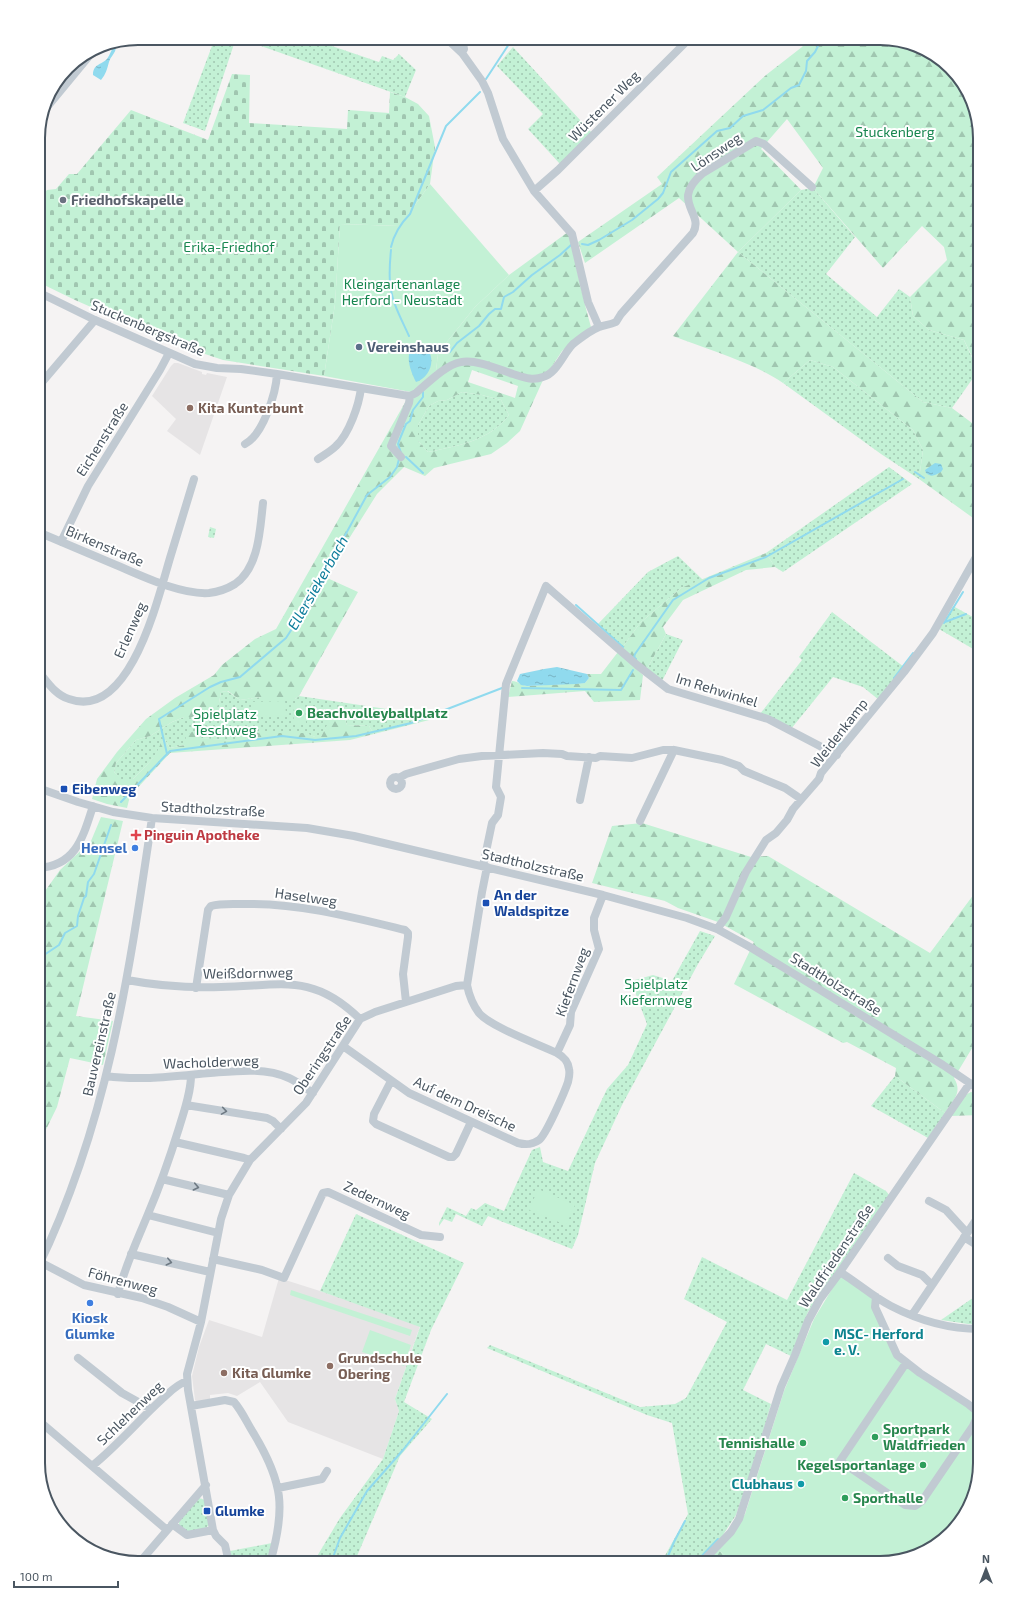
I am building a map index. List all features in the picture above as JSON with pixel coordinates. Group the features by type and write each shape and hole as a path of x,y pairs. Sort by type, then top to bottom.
{"street":[{"path":"401,457 391,446 409,403 410,396 416,393 448,366 465,360 482,363 529,379 543,377 553,371 572,345 599,327 588,302 575,241 572,234 534,190 503,139 488,92 482,81 462,53 453,45"},
{"path":"462,53 464,49 463,45"},
{"name":"Wüstener Weg","path":"534,190 558,170 683,45"},
{"path":"54,98 83,63"},
{"name":"Lönsweg","path":"599,327 616,322 621,314 693,233 696,228 696,222 688,201 688,193 696,180 703,173 745,146 756,141 764,144 812,187"},
{"name":"Stuckenbergstraße","path":"45,295 95,320 195,364 208,367 241,369 276,374 410,396"},
{"path":"45,379 95,320"},
{"name":"Eichenstraße","path":"62,542 88,486 169,353"},
{"path":"245,444 250,441 262,426 275,389 276,374"},
{"path":"318,459 337,445 346,434 360,396 361,388"},
{"path":"162,584 194,479"},
{"name":"Birkenstraße","path":"45,535 162,584 209,593 235,584 248,569 256,551 261,526 263,503"},
{"name":"Weidenkamp","path":"717,929 726,918 746,872 766,840 776,833 788,820 793,809 819,779 820,773 837,755 904,672 933,633 973,562"},
{"name":"Erlenweg","path":"45,679 56,692 68,699 87,701 101,698 113,689 136,656 152,619 162,584"},
{"name":"Im Rehwinkel","path":"499,755 506,684 546,586 668,690 768,719 837,755"},
{"path":"400,778 406,774 460,759 482,756 562,754 567,756 632,758 663,750 674,750 722,760 739,766 744,771 785,788 801,799"},
{"path":"640,821 674,750"},
{"path":"467,985 492,823 498,815 501,797 496,788 499,755"},
{"path":"580,800 589,757"},
{"name":"Stadtholzstraße","path":"45,790 113,812 152,818 279,825 330,831 603,895 688,918 717,929 918,1050 973,1085"},
{"path":"45,868 57,864 73,853 85,830 93,806"},
{"name":"Bauvereinstraße","path":"45,1251 67,1203 94,1125 127,980 152,818"},
{"name":"Kiefernweg","path":"557,1053 570,1024 571,1012 599,949 594,930 594,918 603,895"},
{"name":"Haselweg","path":"196,988 208,910 211,906 233,904 276,905 337,914 405,930 408,933 403,974 406,1002"},
{"name":"Weißdornweg","path":"127,980 196,988 274,983 299,985 329,995 346,1006 360,1019"},
{"name":"Oberingstraße","path":"213,1530 191,1406 187,1374 201,1322 218,1233 229,1195 250,1160 300,1110 313,1093 360,1019 375,1012 456,986 467,985"},
{"name":"Auf dem Dreische","path":"343,1046 409,1093 518,1143 526,1145 539,1140 543,1135 568,1082 569,1071 567,1061 557,1053 485,1019 475,1008 468,993 467,985"},
{"name":"Wacholderweg","path":"106,1076 121,1078 191,1075 236,1071 266,1072 289,1078 313,1093"},
{"path":"118,1294 131,1254 148,1215 175,1142 186,1105 191,1083 191,1075"},
{"path":"391,1080 374,1114 373,1121 376,1124 449,1157 453,1157 456,1154 471,1122"},
{"name":"Waldfriedenstraße","path":"708,1556 731,1532 739,1519 781,1387 808,1321 820,1299 970,1083"},
{"path":"186,1105 266,1118 273,1121 281,1129"},
{"path":"175,1142 250,1160"},
{"path":"162,1178 229,1195"},
{"name":"Zedernweg","path":"213,1259 262,1270 284,1278 323,1193 325,1192 328,1192 421,1235 440,1237"},
{"path":"929,1201 949,1211 966,1235 973,1241"},
{"path":"148,1215 218,1233"},
{"path":"912,1315 973,1224"},
{"path":"131,1254 210,1272"},
{"path":"888,1258 898,1266 922,1275 932,1285"},
{"name":"Föhrenweg","path":"45,1267 84,1285 118,1294 142,1298 168,1307 201,1322"},
{"path":"840,1272 891,1306 912,1315 928,1321 973,1328"},
{"path":"876,1297 875,1308 897,1355 906,1363 973,1408"},
{"path":"78,1358 122,1392 151,1409"},
{"path":"906,1363 840,1461 905,1505 910,1507 915,1506 922,1501 973,1426"},
{"name":"Schlehenweg","path":"92,1466 109,1452 151,1409 180,1383 187,1381"},
{"path":"191,1406 225,1400 234,1402 266,1453 278,1488 280,1510 278,1530 272,1556"},
{"path":"45,1426 92,1466 169,1527 187,1535 213,1530 216,1536 225,1545 227,1556"},
{"path":"278,1488 322,1478 327,1471"},
{"path":"145,1556 206,1484"}],"shaded area":[{"name":"Kita Kunterbunt","path":"174,363 178,363 202,372 202,374 206,375 207,373 227,377 200,455 167,431 176,419 152,396"},
{"name":"Grundschule Obering","path":"279,1278 420,1326 395,1399 399,1411 383,1459 288,1422 260,1382 237,1396 228,1393 210,1395 210,1400 197,1402 195,1400 192,1376 199,1347 209,1320 262,1337"}],"green space":[{"path":"212,45 234,45 205,131 183,123"},
{"path":"258,45 329,45 379,62 382,56 393,60 399,54 416,70 405,97"},
{"name":"Stuckenberg","path":"804,45 886,45 910,50 932,61 950,77 963,97 971,120 973,132 973,359 964,340 929,330 913,316 910,297 947,260 944,247 922,226 883,268 813,188 823,168 787,119 761,149 801,190 738,252 679,198 585,263 578,242 662,184 657,177 766,75"},
{"path":"513,47 592,133 560,164 528,129 543,114 497,66"},
{"name":"Erika-Friedhof","path":"232,74 250,75 249,123 347,129 348,110 389,113 390,92 405,97 418,104 429,116 435,147 430,184 400,226 340,224 335,304 324,376 223,360 175,344 45,285 45,192 47,190 56,189 69,174 77,174 131,110 208,140"},
{"name":"Kleingartenanlage Herford - Neustadt","path":"430,184 509,275 475,307 438,353 436,371 411,392 324,376 335,304 340,224 400,226"},
{"path":"813,188 855,237 826,274 877,317 899,289 910,297 913,316 929,330 964,340 973,360 973,378 952,408 923,402 738,252 801,190"},
{"path":"568,232 591,327 562,351 543,380 520,431 507,443 491,454 434,468 425,476 404,467 377,494 325,577 358,592 299,696 295,699 265,700 261,697 240,700 228,691 221,692 219,703 213,714 198,717 184,717 172,722 150,736 136,740 116,763 114,772 121,779 133,779 153,757 161,742 165,740 170,748 185,745 186,735 194,731 202,738 234,741 245,733 306,733 315,737 321,737 333,713 343,713 347,725 369,726 374,734 350,740 170,753 130,796 127,808 92,799 97,779 117,752 146,719 175,698 214,675 222,665 255,639 276,629 411,392 436,371 438,353 475,307 509,275","holes":["472,370 518,386 515,398 468,382","462,392 501,400 509,415 501,424 482,437 462,445 428,452 418,441 418,425 429,406 438,401 447,400"]},
{"path":"738,252 923,402 952,408 973,424 973,518 919,479 923,450 913,430 833,367 810,360 783,383 744,363 673,336"},
{"path":"810,360 833,367 913,430 923,450 919,479 881,454 783,383"},
{"path":"462,392 501,400 509,415 501,424 482,437 462,445 428,452 418,441 418,425 429,406 438,401 447,400"},
{"path":"889,467 912,484 783,572 775,567 766,553"},
{"path":"210,527 216,529 214,538 208,537"},
{"path":"766,553 775,567 746,570 683,600 663,627 666,634 646,671 622,648 640,623 681,588"},
{"path":"678,556 703,580 681,588 640,623 622,648 597,625 648,572"},
{"path":"953,606 973,617 973,649 939,629"},
{"path":"832,612 904,667 879,700 863,687 833,677 791,729 760,714 802,660 799,657"},
{"path":"666,634 683,640 661,683 646,671"},
{"path":"618,652 643,675 640,700 594,702 585,691 508,697 512,681 527,686 585,683 589,678 587,674 601,674"},
{"name":"Spielplatz Teschweg","path":"227,691 240,700 261,697 295,699 299,696 441,717 374,734 369,726 347,725 343,713 327,726 321,737 315,737 305,733 234,741 201,738 185,745 170,748 165,740 162,742 154,757 133,779 121,780 114,772 116,763 136,740 150,736 172,722 184,717 198,717 219,703 221,692"},
{"path":"285,701 286,715 252,716 251,702"},
{"name":"Beachvolleyballplatz","path":"293,703 305,703 306,723 294,723"},
{"path":"101,817 123,821 76,1016 113,1021 103,1065 70,1058 57,1107 45,1132 45,891 60,870 91,841"},
{"path":"642,823 751,857 768,856 930,953 973,895 973,1047 954,1078 958,1088 956,1096 945,1113 895,1076 896,1068 847,1042 843,1043 734,984 754,942 718,922 678,908 665,901 592,883 612,826"},
{"name":"Spielplatz Kiefernweg","path":"700,931 715,936 698,964 622,1105 595,1163 578,1235 572,1249 488,1216 482,1226 456,1214 452,1222 444,1219 439,1226 447,1207 466,1216 471,1208 476,1210 485,1203 504,1211 532,1150 540,1147 543,1162 568,1171 607,1089 628,1065 647,1024 631,981 653,975 672,981"},
{"path":"895,1076 945,1113 928,1138 871,1106"},
{"path":"973,1092 973,1115 950,1116 965,1095"},
{"path":"854,1173 886,1191 890,1196 808,1312 791,1356 766,1344 743,1390 771,1404 756,1456 736,1515 721,1538 704,1556 665,1556 688,1514 672,1423 647,1415 487,1348 490,1345 640,1407 675,1404 686,1398 727,1322 684,1299 702,1257 787,1300"},
{"path":"538,1189 575,1205 566,1225 529,1210"},
{"path":"356,1214 464,1263 431,1330 404,1402 432,1419 400,1456 357,1556 317,1556 340,1518 383,1459 399,1411 395,1399 420,1327 320,1291"},
{"name":"Sportpark Waldfrieden","path":"841,1274 872,1296 899,1355 973,1405 973,1463 970,1487 966,1499 954,1520 937,1537 910,1551 898,1554 880,1556 726,1556 718,1550 745,1514 784,1391 814,1319"},
{"path":"291,1290 412,1330 410,1336 290,1295"},
{"path":"973,1298 973,1324 941,1320"},
{"path":"370,1330 411,1345 404,1366 362,1352"},
{"path":"199,1498 205,1500 209,1516 209,1524 204,1530 188,1533 179,1526 179,1521"},
{"path":"272,1543 268,1556 231,1556 230,1551"},
{"path":"718,1550 726,1556 712,1556"}],"water":[{"path":"116,48 101,80 93,75 93,71 98,65 107,59 112,49"},
{"path":"417,346 428,350 431,364 428,373 421,380 416,382 410,368 409,357 412,349"},
{"path":"935,463 941,464 943,469 935,475 928,475 925,470"},
{"path":"557,667 587,674 589,678 585,683 576,684 527,686 521,685 517,681 520,674"}],"waterway":[{"path":"486,79 508,45"},
{"name":"Ellersiekerbach","path":"582,244 588,245 599,240 632,220 658,199 663,193 671,172 717,131 730,128 743,116 763,110 791,88 799,85 806,71 807,61 815,52 818,45"},
{"path":"391,247 398,229 410,214 446,126 480,92"},
{"name":"Ellersiekerbach","path":"450,352 457,343 479,326 489,314 495,309 501,309 504,297 513,292 532,275 560,255 571,245"},
{"path":"391,250 390,278 392,296 409,336"},
{"path":"430,353 446,352"},
{"name":"Ellersiekerbach","path":"401,453 398,444 399,441 406,424 410,421 413,410 423,397 423,392"},
{"path":"406,457 423,473"},
{"name":"Ellersiekerbach","path":"121,802 167,754 159,719 210,687 221,682 240,677 286,638 306,607 367,495 390,477 397,467 399,459"},
{"path":"915,472 924,478"},
{"path":"636,659 634,657 635,654 673,600 709,578 766,557 903,479"},
{"path":"944,623 963,592"},
{"path":"576,605 623,647"},
{"path":"945,622 966,614"},
{"path":"894,678 913,653"},
{"path":"522,688 621,690 633,670"},
{"path":"168,753 170,751 282,736 315,740 356,736 411,723 502,688"},
{"path":"836,748 841,742"},
{"name":"Ellersiekerbach","path":"45,954 59,945 65,933 77,926 78,916 86,896 88,882 94,874 111,825"},
{"path":"334,1556 340,1538 367,1491 403,1450 447,1394"},
{"path":"668,1556 685,1521"},
{"path":"702,1556 718,1539"}],"place":[{"name":"Friedhofskapelle","path":"63,200"},
{"name":"Vereinshaus","path":"359,347"},
{"name":"Kita Kunterbunt","path":"190,408"},
{"name":"Beachvolleyballplatz","path":"299,713"},
{"name":"Eibenweg","path":"64,789"},
{"name":"Pinguin Apotheke","path":"136,835"},
{"name":"Hensel","path":"135,848"},
{"name":"An der Waldspitze","path":"486,903"},
{"name":"Kiosk Glumke","path":"90,1303"},
{"name":"MSC- Herford e. V.","path":"826,1342"},
{"name":"Grundschule Obering","path":"330,1366"},
{"name":"Kita Glumke","path":"224,1373"},
{"name":"Sportpark Waldfrieden","path":"875,1437"},
{"name":"Tennishalle","path":"803,1443"},
{"name":"Kegelsportanlage","path":"923,1465"},
{"name":"Clubhaus","path":"801,1484"},
{"name":"Sporthalle","path":"845,1498"},
{"name":"Glumke","path":"207,1511"}]}
